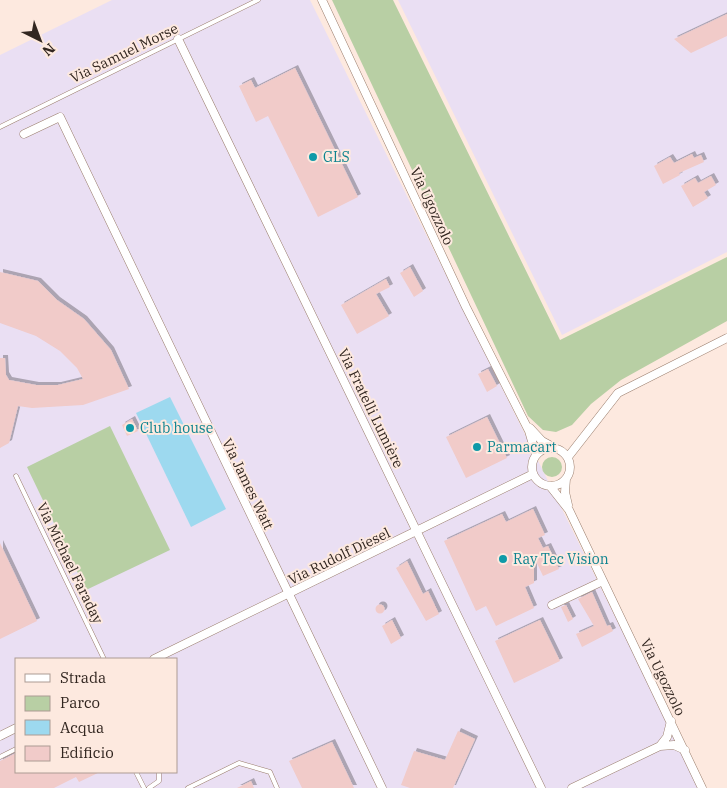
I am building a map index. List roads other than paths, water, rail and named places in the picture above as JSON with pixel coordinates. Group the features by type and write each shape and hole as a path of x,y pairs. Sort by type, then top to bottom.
{"street":[{"name":"Via Ugozzolo","path":"322,0 466,307 524,420 534,442 536,455"},
{"name":"Via Fratelli Lumière","path":"178,39 541,788"},
{"name":"Via James Watt","path":"24,134 60,117 382,788"},
{"path":"568,456 553,447 546,448 536,455 532,464 533,474 540,482 550,486 566,479 570,468 568,456 618,393 727,338"},
{"name":"Via Ugozzolo","path":"524,420 542,441 553,447"},
{"name":"Via Rudolf Diesel","path":"156,658 533,474"},
{"name":"Via Ugozzolo","path":"566,479 565,492 569,510"},
{"name":"Via Ugozzolo","path":"550,486 569,510 702,787"},
{"path":"552,604 603,581"},
{"path":"572,788 660,746 668,738 671,722"},
{"path":"0,736 15,728"},
{"path":"660,746 674,745 685,750"}],"lane":[{"name":"Via Samuel Morse","path":"0,127 258,0"},
{"name":"Via Michael Faraday","path":"16,476 104,658"},
{"path":"0,757 15,750"},
{"path":"188,788 238,763 270,772 277,788"},
{"path":"136,773 144,788"},
{"path":"149,788 159,782 159,773"}],"water":[{"path":"170,397 226,509 191,527 136,413"}],"place":[{"name":"GLS","path":"313,157"},
{"name":"Club house","path":"130,428"},
{"name":"Parmacart","path":"477,447"},
{"name":"Ray Tec Vision","path":"503,559"}]}
